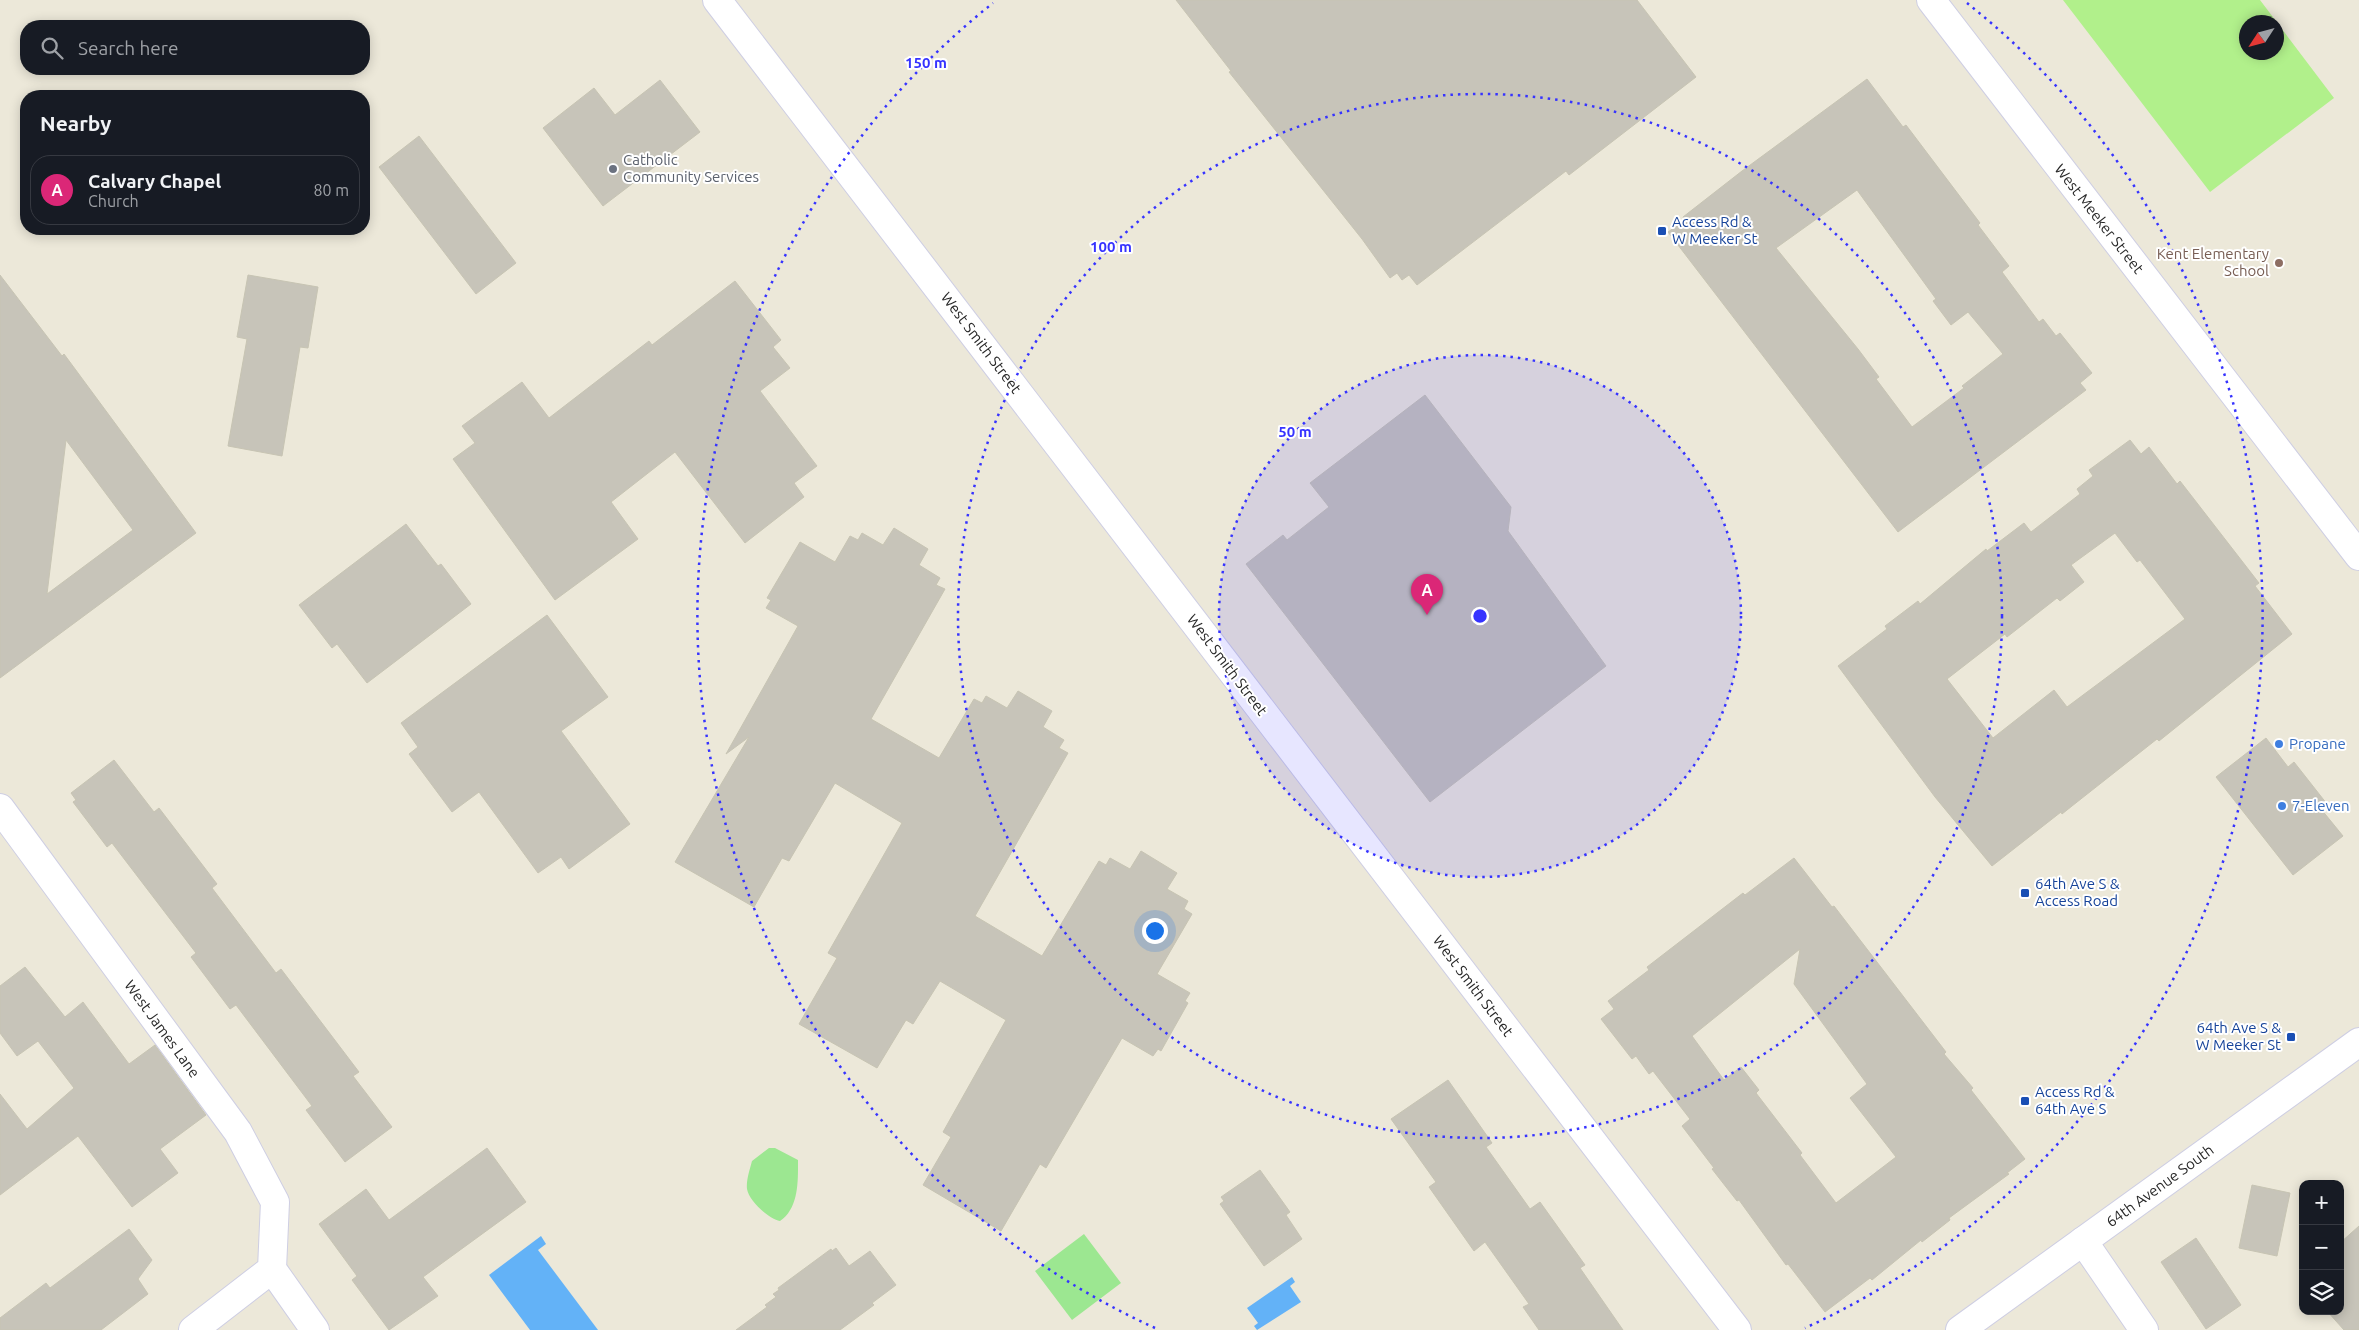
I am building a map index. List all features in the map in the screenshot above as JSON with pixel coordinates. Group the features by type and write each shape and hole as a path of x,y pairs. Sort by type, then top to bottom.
{"street":[{"name":"West Smith Street","path":"717,0 1737,1330"},
{"name":"West Meeker Street","path":"1931,0 2359,556"},
{"name":"West James Lane","path":"0,808 238,1132 275,1202 272,1269"},
{"name":"64th Avenue South","path":"1960,1330 2359,1042"},
{"path":"2083,1241 2144,1330"},
{"path":"193,1330 272,1269 315,1330"}],"green space":[{"path":"2063,0 2260,0 2271,15 2239,15 2239,60 2284,60 2284,32 2334,98 2210,192"},
{"path":"769,1148 775,1148 798,1160 794,1202 786,1216 780,1221 770,1217 760,1209 751,1199 747,1189 752,1161"},
{"path":"1084,1234 1121,1283 1072,1320 1035,1271"}],"water":[{"path":"541,1236 546,1244 538,1250 598,1330 530,1330 489,1275"},
{"path":"1292,1277 1295,1282 1290,1286 1301,1302 1257,1330 1254,1326 1258,1323 1247,1308"}],"building":[{"path":"1176,0 1637,0 1696,77 1569,175 1566,171 1417,285 1409,275 1402,280 1397,273 1390,278 1362,239 1229,72 1231,71"},
{"path":"1867,79 1903,127 1906,125 1980,223 1978,225 2009,266 2002,272 2039,322 2043,319 2056,336 2060,333 2092,373 2080,383 2086,390 1898,532 1668,232 1685,220 1683,217","holes":["1857,190 1936,299 1933,301 1951,325 1968,312 2003,354 1962,386 1964,388 1912,427 1876,379 1879,377 1858,349 1776,248"]},
{"name":"Catholic Community Services","path":"660,80 700,132 603,206 543,128 594,88 615,115"},
{"path":"419,136 516,263 476,294 379,167"},
{"path":"0,275 62,356 64,354 196,533 0,678","holes":["66,440 133,530 47,594"]},
{"path":"248,275 318,287 308,348 300,347 282,456 228,446 247,339 237,337"},
{"path":"735,281 781,340 773,347 790,368 760,391 817,466 794,483 804,497 745,543 675,452 611,502 638,539 555,600 453,459 475,443 462,426 522,382 549,418 649,341 652,345"},
{"path":"1425,395 1511,507 1508,531 1606,666 1430,802 1246,564 1283,535 1287,540 1329,507 1310,483"},
{"path":"2130,440 2141,454 2149,447 2177,484 2180,481 2259,583 2255,586 2292,634 2159,741 2157,739 1992,866 1935,797 1838,666 1887,629 1885,626 1918,601 1920,604 1986,549 1987,551 2024,523 2031,532 2080,494 2077,489 2093,476 2089,470","holes":["2115,533 2137,562 2140,560 2185,619 2067,707 2054,690 1993,738 1947,679 2005,634 2007,637 2057,598 2060,601 2084,582 2071,565"]},
{"path":"406,524 438,566 441,564 471,604 367,683 337,644 332,648 299,605"},
{"path":"894,528 928,549 919,565 940,578 936,585 945,589 871,719 939,758 974,699 982,703 986,696 1007,708 1018,691 1052,711 1043,727 1064,740 1059,748 1068,753 975,916 1042,956 1099,861 1106,865 1110,858 1130,869 1141,851 1177,873 1167,889 1188,901 1184,909 1192,914 1157,974 1190,993 1185,1001 1188,1003 1161,1051 1158,1049 1153,1056 1122,1038 1046,1168 1040,1164 1001,1231 923,1185 951,1137 943,1132 1006,1020 940,981 913,1024 906,1020 877,1068 799,1024 837,958 828,953 902,823 835,783 789,861 782,858 754,907 675,862 749,737 726,754 798,626 766,608 771,600 767,598 800,542 835,562 850,536 858,540 862,533 883,545"},
{"path":"547,615 608,697 561,731 630,824 569,869 561,857 538,873 479,792 452,812 409,754 418,747 401,723"},
{"name":"7-Eleven","path":"2266,738 2288,767 2294,762 2327,804 2321,809 2343,836 2293,875 2216,777"},
{"path":"114,760 154,812 159,808 217,884 212,888 276,973 281,969 359,1072 353,1076 392,1127 345,1162 306,1110 312,1106 236,1005 230,1009 191,957 196,953 112,843 107,847 73,802 76,800 71,793"},
{"path":"1794,858 1832,907 1834,906 1946,1052 1944,1054 1973,1088 1971,1090 2025,1159 2007,1173 2009,1174 1949,1218 1950,1220 1922,1242 1921,1240 1872,1280 1870,1278 1825,1312 1788,1264 1786,1265 1739,1200 1737,1201 1712,1169 1714,1168 1682,1126 1690,1119 1653,1071 1649,1074 1636,1056 1632,1059 1601,1019 1614,1009 1608,1001 1649,970 1647,967 1743,893 1745,895","holes":["1800,949 1794,984 1867,1084 1850,1098 1896,1157 1836,1203 1800,1155 1802,1153 1756,1093 1759,1090 1741,1067 1724,1080 1692,1036"]},
{"path":"25,967 65,1017 83,1002 129,1064 155,1045 206,1115 160,1149 178,1173 132,1207 78,1136 0,1195 0,1094 27,1129 74,1088 38,1041 17,1056 0,1033 0,986"},
{"path":"1448,1080 1492,1143 1486,1147 1530,1209 1540,1202 1585,1265 1580,1268 1623,1330 1539,1330 1523,1307 1529,1304 1485,1242 1474,1251 1429,1187 1436,1182 1391,1119"},
{"path":"487,1148 526,1202 423,1277 438,1296 389,1330 352,1280 357,1276 319,1224 366,1189 389,1220"},
{"path":"1260,1170 1290,1212 1286,1215 1302,1239 1264,1266 1220,1204 1224,1201 1221,1197"},
{"path":"2252,1185 2290,1193 2277,1256 2239,1248"},
{"path":"2359,1226 2359,1330 2344,1330 2331,1315 2344,1315 2344,1239"},
{"path":"129,1229 152,1260 138,1279 148,1294 101,1330 0,1330 0,1318 46,1283 50,1288"},
{"path":"2196,1238 2241,1305 2206,1329 2161,1262"},
{"path":"836,1248 849,1266 870,1251 896,1285 872,1303 874,1305 840,1330 736,1330 767,1307 765,1305 776,1297 773,1294 779,1290 778,1288 831,1249 832,1251"}],"place":[{"name":"Catholic Community Services","path":"613,169"},
{"name":"Access Rd & W Meeker St","path":"1662,231"},
{"name":"Kent Elementary School","path":"2279,263"},
{"name":"Calvary Chapel","path":"1427,615"},
{"name":"Propane","path":"2279,744"},
{"name":"7-Eleven","path":"2282,806"},
{"name":"64th Ave S & Access Road","path":"2025,893"},
{"name":"64th Ave S & W Meeker St","path":"2291,1037"},
{"name":"Access Rd & 64th Ave S","path":"2025,1101"}]}
